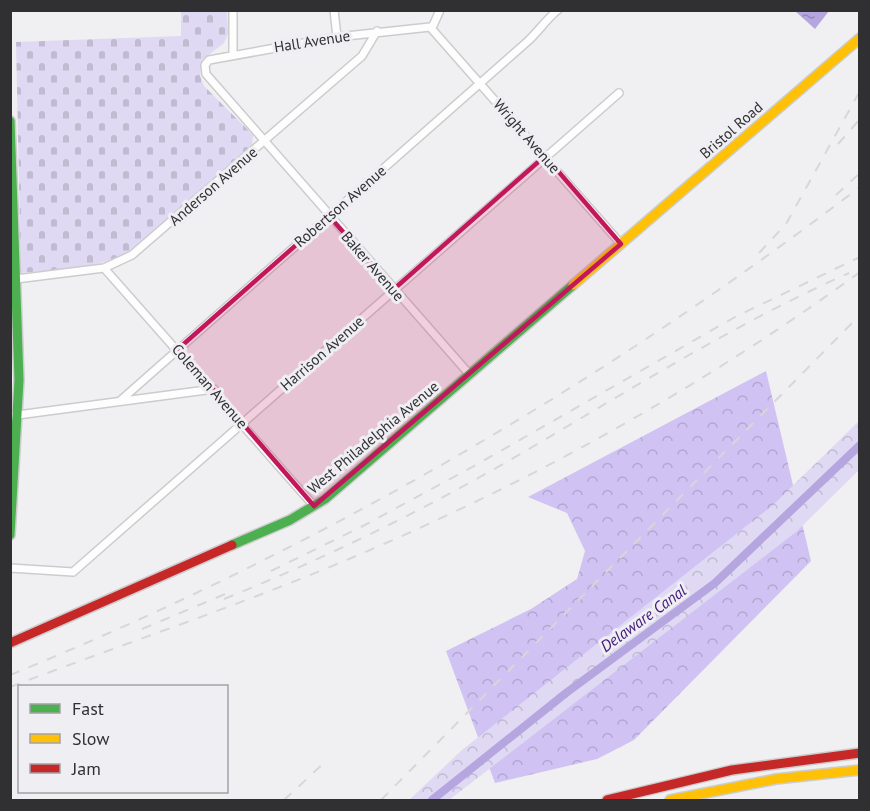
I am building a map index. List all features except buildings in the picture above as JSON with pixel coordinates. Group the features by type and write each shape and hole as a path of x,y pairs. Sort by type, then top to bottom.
{"main road":[{"name":"Bristol Road","path":"621,244 860,38"},
{"path":"10,121 16,279 10,535"},
{"name":"West Philadelphia Avenue","path":"10,643 290,520 314,506 341,487 621,244"},
{"path":"607,801 658,786 735,770 860,753"},
{"path":"670,801 776,779 860,770"}],"street":[{"path":"233,10 233,54"},
{"path":"334,10 337,37"},
{"path":"432,28 440,10"},
{"name":"Robertson Avenue","path":"121,400 544,27 554,12"},
{"name":"Hall Avenue","path":"206,74 205,65 209,60 233,54 377,31 424,26 432,28"},
{"name":"Wright Avenue","path":"432,28 621,244"},
{"name":"Anderson Avenue","path":"16,279 104,268 132,255 362,56 377,31"},
{"name":"Baker Avenue","path":"206,74 470,375"},
{"name":"Harrison Avenue","path":"10,568 73,572 619,93"},
{"name":"Coleman Avenue","path":"104,268 214,389 314,506"},
{"path":"14,416 214,389"}],"highlighted area":[{"path":"545,156 621,244 314,506 178,349 329,216 394,289"}],"green space":[{"path":"181,11 227,11 228,34 224,43 202,60 200,76 204,86 253,135 252,145 134,248 94,265 21,273 16,42 181,36"},
{"path":"766,371 811,561 634,740 597,759 495,783 446,651 531,609 577,579 585,551 567,513 528,497"},
{"path":"859,421 859,470 796,532 449,800 409,800 462,750 773,505"}],"water":[{"path":"795,11 829,11 815,29"}],"waterway":[{"name":"Delaware Canal","path":"432,800 566,693 715,583 860,445"}],"railway":[{"path":"759,253 786,224 860,91"},
{"path":"838,144 860,119"},
{"path":"836,195 860,173"},
{"path":"10,675 123,627 235,574 344,519 452,459 557,396 660,330 761,260 860,187"},
{"path":"271,571 361,527 476,465 735,317 860,257"},
{"path":"10,687 307,576 416,530 482,498 612,431 676,394 800,315 860,272"},
{"path":"224,599 298,568 405,517 510,460 719,338 849,273"},
{"path":"381,800 860,315"},
{"path":"142,629 230,592"},
{"path":"284,800 324,763"}],"traffic: fast":[{"path":"10,121 19,380 10,535"},
{"path":"232,545 290,520 325,499 573,285"}],"traffic: slow":[{"path":"573,285 860,38"},
{"path":"670,800 776,779 860,770"}],"traffic: jam":[{"path":"10,643 232,545"},
{"path":"607,800 732,770 860,753"}]}
